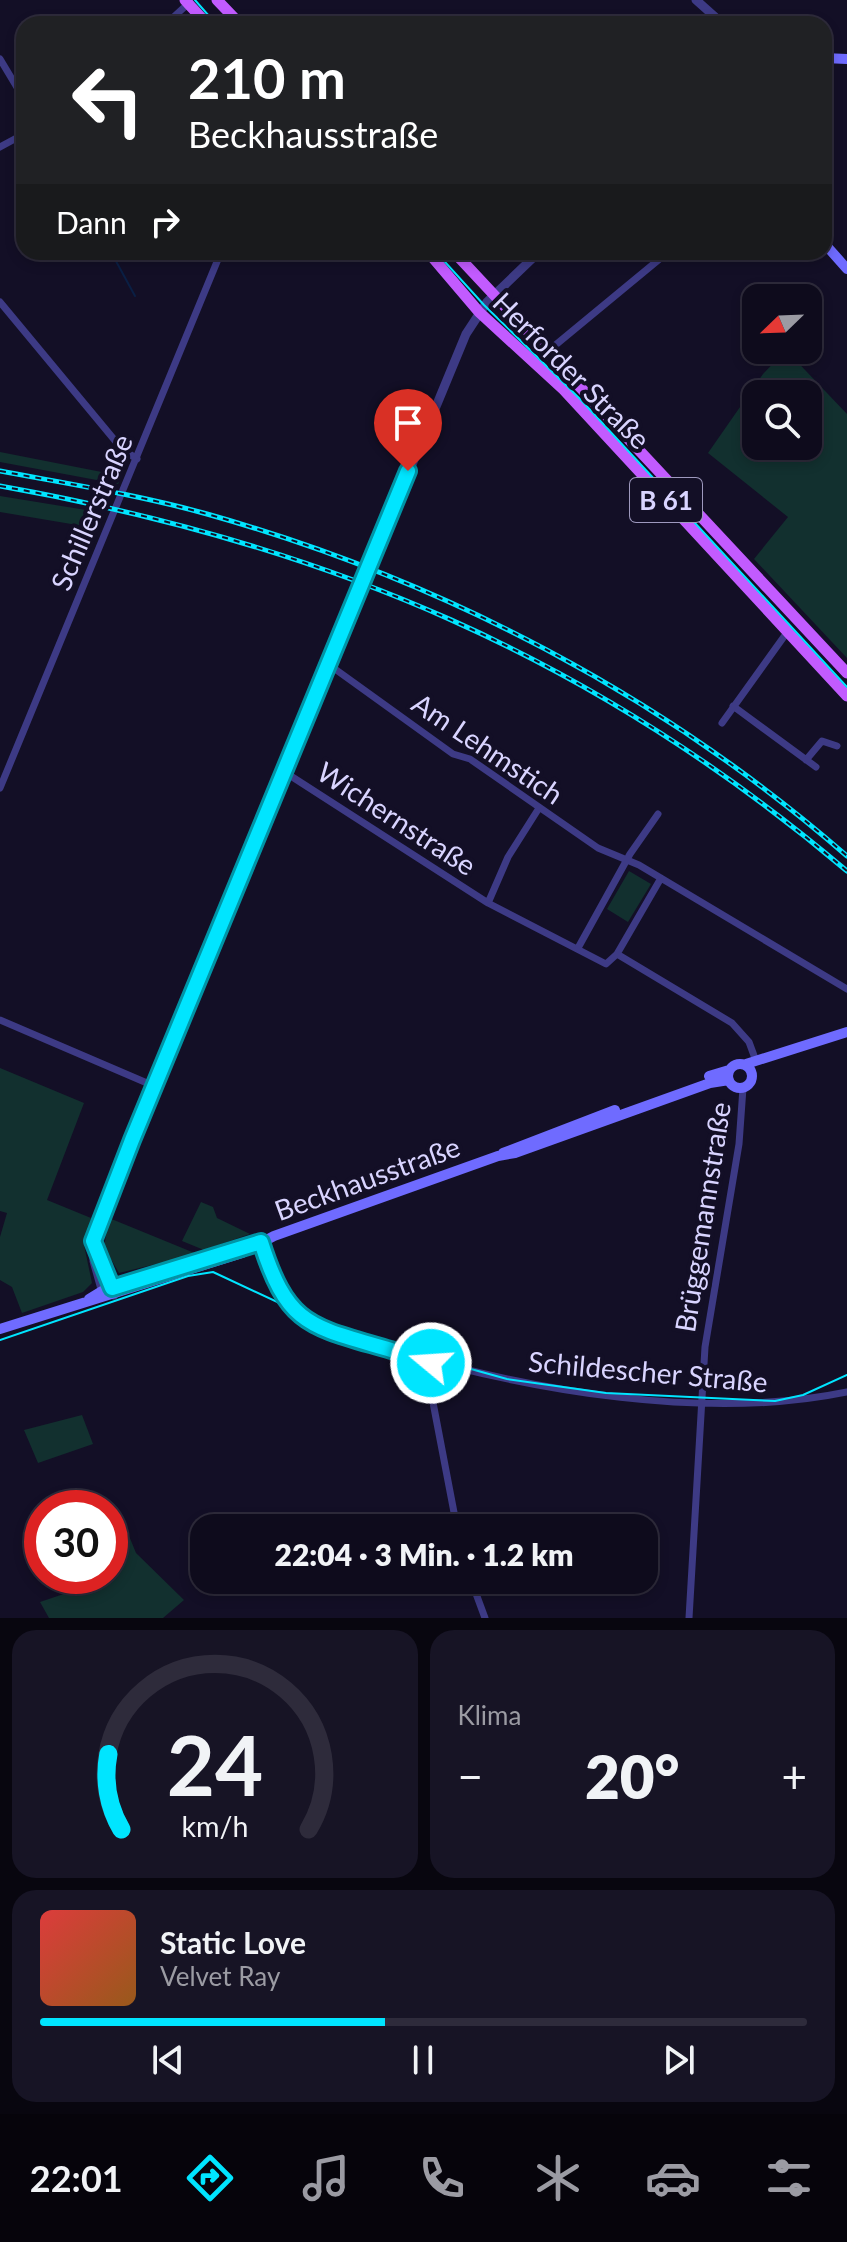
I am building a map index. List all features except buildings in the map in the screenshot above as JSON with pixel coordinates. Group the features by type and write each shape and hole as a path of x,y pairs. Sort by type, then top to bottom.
{"main road":[{"path":"217,0 232,16"},
{"path":"832,252 847,269"},
{"name":"Herforder Straße","path":"435,260 479,312 564,390 847,696"},
{"name":"Herforder Straße","path":"462,260 847,673"},
{"path":"751,1066 750,1083 743,1088 735,1087 729,1075 736,1064 751,1066 847,1032"},
{"name":"Beckhausstraße","path":"0,1329 242,1253 257,1243 729,1075"}],"street":[{"path":"696,0 710,16"},
{"path":"174,16 188,1"},
{"path":"0,59 16,86"},
{"name":"Schillerstraße","path":"0,788 218,260"},
{"path":"108,1293 102,1257 94,1246 95,1231 154,1086 446,379 479,312 530,260"},
{"path":"547,352 658,260"},
{"path":"0,302 122,449 137,459"},
{"path":"722,723 788,631"},
{"name":"Am Lehmstich","path":"328,664 453,754 470,759 598,848 661,878 847,989"},
{"path":"733,706 816,767"},
{"path":"806,760 822,741 837,746"},
{"name":"Wichernstraße","path":"283,771 488,903 606,964 617,954"},
{"path":"488,903 508,857 539,808"},
{"path":"578,948 658,814"},
{"path":"661,878 617,954 732,1023 749,1042 751,1066"},
{"path":"0,1020 154,1086"},
{"name":"Brüggemannstraße","path":"689,1618 705,1347 739,1144 743,1088"},
{"name":"Schildescher Straße","path":"257,1243 281,1295 300,1316 340,1334 432,1361 556,1389 703,1402 783,1404 847,1392"},
{"path":"432,1361 431,1392 454,1514"},
{"path":"476,1594 485,1618"}],"green space":[{"path":"773,364 799,364 815,380 759,380"},
{"path":"822,388 847,414 847,658 754,559 788,517 708,453 742,404 742,460 822,460"},
{"path":"0,452 122,476 118,484 0,462"},
{"path":"0,496 86,510 83,526 0,512"},
{"path":"629,871 651,884 628,922 607,909"},
{"path":"0,1068 84,1103 47,1200 91,1218 84,1245 92,1283 83,1292 22,1313 12,1287 0,1280 0,1237 7,1213 0,1211"},
{"path":"201,1202 213,1207 217,1218 250,1234 204,1250 182,1241"},
{"path":"109,1218 197,1254 119,1273 104,1247"},
{"path":"82,1415 93,1444 38,1463 24,1430"},
{"path":"128,1533 136,1553 184,1600 163,1618 49,1618 40,1602 64,1594 128,1594"}],"waterway":[{"path":"115,260 135,296"}],"tram line":[{"path":"195,0 209,16"},
{"path":"443,260 484,305 580,399 847,687"},
{"path":"0,1340 188,1276 213,1272 348,1335 507,1379 606,1393 775,1401 803,1395 847,1375"}],"railway":[{"path":"0,471 130,495 207,514 294,541 464,609 546,649 625,694 702,744 776,798 847,856"},
{"path":"0,486 120,510 234,540 344,577 450,620 553,670 653,728 751,795 847,871"}],"route":[{"path":"408,471 289,755 93,1241 112,1288 246,1244 261,1242 281,1295 300,1316 340,1334 431,1363"}]}
